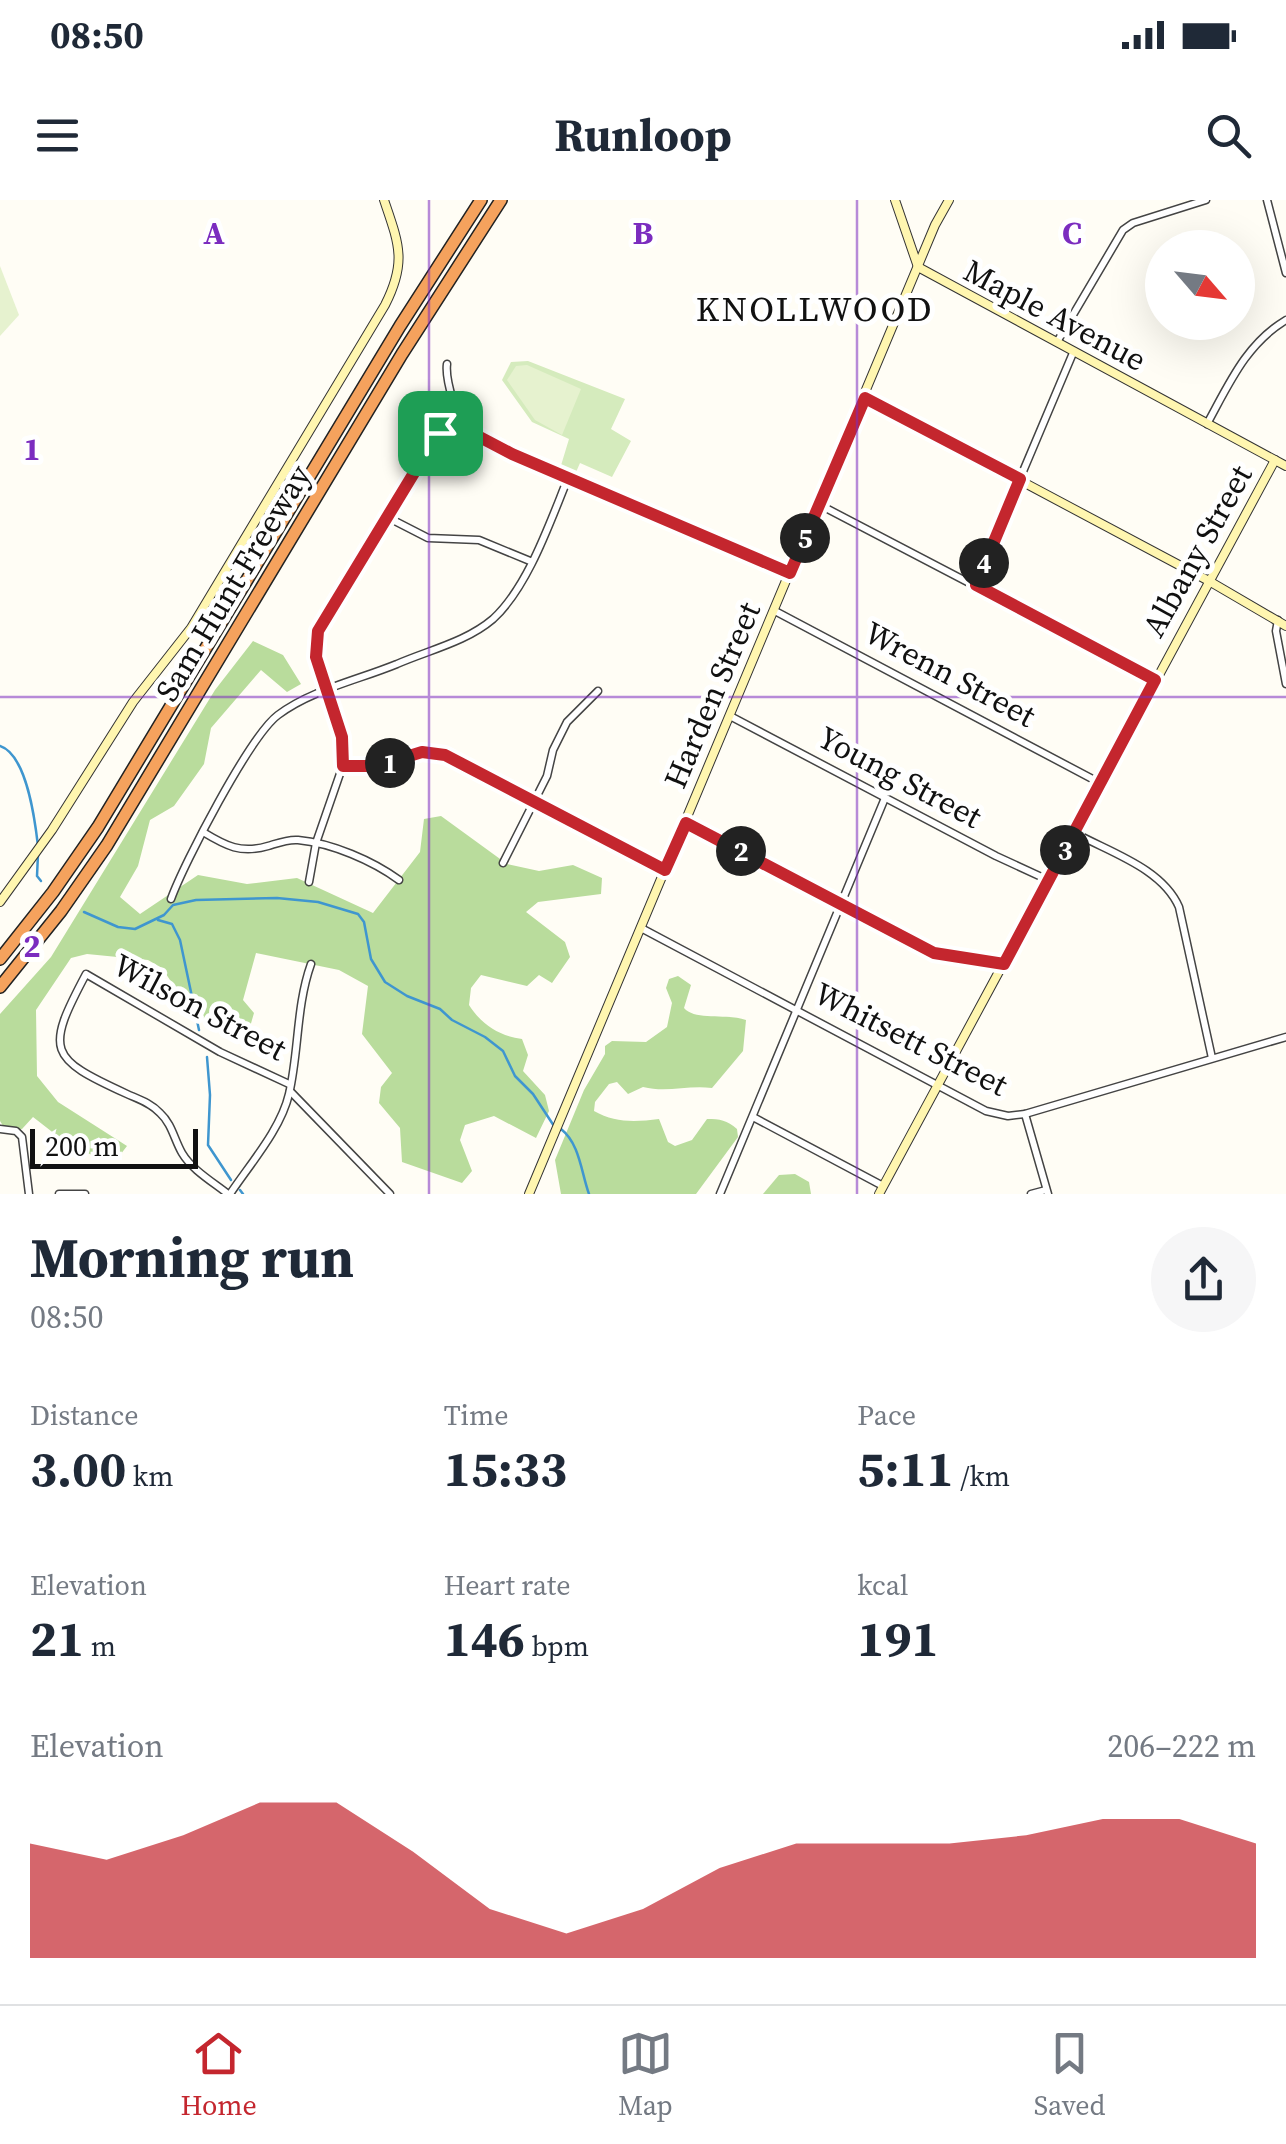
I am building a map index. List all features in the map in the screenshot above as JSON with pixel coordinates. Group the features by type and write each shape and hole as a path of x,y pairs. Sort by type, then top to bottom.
{"highway":[{"name":"Sam Hunt Freeway","path":"0,960 53,892 106,813 479,200"},
{"name":"Sam Hunt Freeway","path":"0,988 112,836 402,354 502,200"}],"street":[{"path":"0,902 134,702 191,628 386,305 400,265 396,234 384,200"},
{"name":"Maple Avenue","path":"896,200 918,268 1286,466"},
{"name":"Harden Street","path":"529,1194 949,200"},
{"path":"1056,344 1122,230 1206,200"},
{"path":"1267,200 1286,272"},
{"path":"1207,424 1245,356 1263,336 1286,320"},
{"path":"976,585 1073,352"},
{"path":"447,364 446,374 463,430"},
{"path":"865,398 1282,623 1276,631 1286,684"},
{"path":"310,882 316,843 343,766 342,737 316,657 318,631 440,433 453,423 568,478 790,573"},
{"name":"Albany Street","path":"881,1190 1275,460"},
{"path":"170,899 182,869 266,726 288,708 475,632 508,602 568,478"},
{"path":"820,505 1155,680"},
{"path":"389,518 428,538 479,540 530,562"},
{"name":"Wrenn Street","path":"775,611 1100,783"},
{"path":"502,863 535,802 567,722 598,690"},
{"name":"Young Street","path":"730,716 1048,880"},
{"path":"343,766 367,768 412,754 436,753 454,758 665,870"},
{"path":"720,1194 885,798"},
{"path":"686,823 934,953 1004,964"},
{"path":"203,832 240,851 288,840 316,843 373,864 400,880"},
{"path":"1075,833 1156,878 1175,899 1212,1058"},
{"name":"Whitsett Street","path":"642,928 995,1114 1024,1114 1286,1037"},
{"path":"229,1194 276,1124 290,1087 300,1005 311,964"},
{"name":"Wilson Street","path":"229,1194 190,1164 168,1121 156,1108 84,1075 67,1059 61,1045 62,1022 86,974 220,1052 290,1087 390,1194"},
{"path":"1024,1114 1047,1192 1031,1194"},
{"path":"753,1117 881,1190"},
{"path":"0,1128 16,1131 22,1137 28,1194"},
{"path":"59,1194 85,1194"}],"green space":[{"path":"0,266 19,315 0,336"},
{"path":"528,361 625,399 611,429 631,441 612,477 580,463 573,479 559,472 569,439 532,422 502,380 511,362"},
{"path":"527,365 581,389 562,435 535,420 507,380 516,366"},
{"path":"253,641 283,655 301,684 287,692 261,670 211,728 204,764 174,806 150,820 138,866 120,897 140,914 198,875 247,884 297,878 373,913 420,852 424,819 441,816 507,864 539,871 573,865 602,878 601,894 538,902 526,912 565,942 570,957 552,983 539,975 527,986 481,975 471,988 469,1005 479,1018 498,1032 522,1039 528,1055 523,1071 545,1095 549,1111 536,1138 494,1116 465,1125 460,1140 472,1171 462,1183 402,1162 400,1128 379,1103 381,1087 392,1073 362,1034 368,986 339,970 256,953 243,1000 254,1013 245,1044 190,1010 162,968 148,960 87,954 71,958 36,1010 37,1076 58,1102 127,1146 117,1159 105,1158 72,1146 33,1117 22,1129 7,1132 0,1121 0,1014 51,957 215,690"},
{"path":"678,976 691,985 684,1008 689,1012 746,1020 743,1051 712,1088 643,1087 628,1094 617,1082 609,1084 595,1102 594,1111 625,1121 659,1119 668,1142 675,1146 692,1140 707,1119 730,1124 737,1129 738,1137 696,1194 561,1194 555,1160 584,1090 605,1054 605,1046 612,1041 646,1042 667,1027 672,1003 666,988 669,979"},
{"path":"795,1174 809,1182 811,1194 763,1194 779,1175"}],"waterway":[{"path":"0,746 17,762 23,775 38,846"},
{"path":"38,854 37,876 41,881"},
{"path":"84,912 118,927 135,929 164,915 173,905 196,900 277,898 318,902 358,914 364,922 371,959 385,982 440,1009 503,1051 515,1076 533,1094 554,1126"},
{"path":"158,920 172,924 180,940 199,1030"},
{"path":"207,1057 208,1145 231,1180"},
{"path":"561,1129 576,1150 589,1194"},
{"path":"240,1190 243,1194"}],"district":[{"name":"KNOLLWOOD","path":"815,309"}],"route":[{"path":"865,398 1020,479 976,585 1155,680 1004,964 934,953 686,823 665,870 445,755 422,752 367,768 343,766 336,711 316,657 318,631 440,433 453,423 512,454 790,573 865,398"}]}
